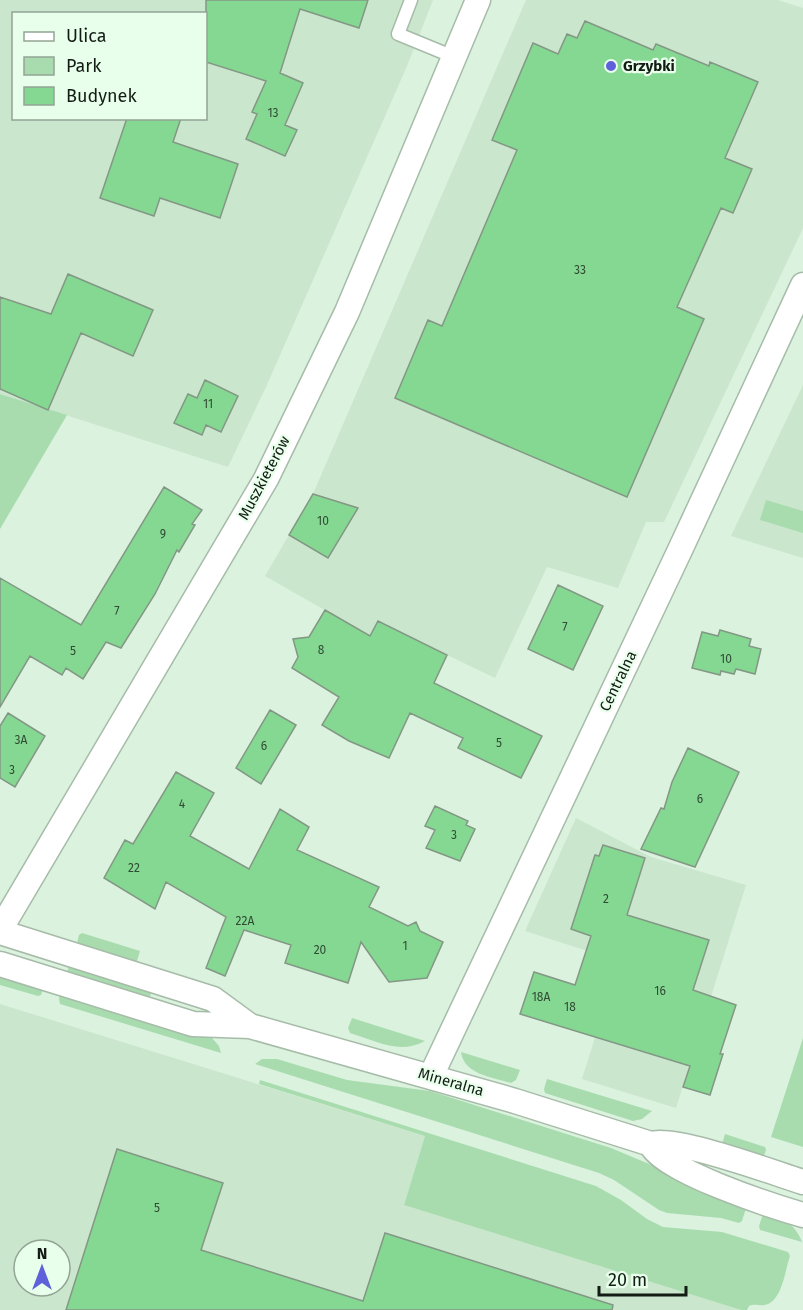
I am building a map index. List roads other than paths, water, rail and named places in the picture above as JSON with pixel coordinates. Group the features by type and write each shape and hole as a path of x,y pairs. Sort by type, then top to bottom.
{"street":[{"name":"Muszkieterów","path":"0,931 266,478 347,312 478,0"},
{"name":"Centralna","path":"431,1076 803,285"},
{"name":"Mineralna","path":"0,931 213,999 250,1026"},
{"name":"Mineralna","path":"0,963 193,1024 250,1026 373,1062 431,1076 651,1144 657,1142 679,1145 803,1182"},
{"name":"Mineralna","path":"651,1144 656,1153 721,1187 803,1215"}],"lane":[{"path":"411,0 398,34 454,57"}],"place":[{"name":"Grzybki","path":"611,66"}]}
